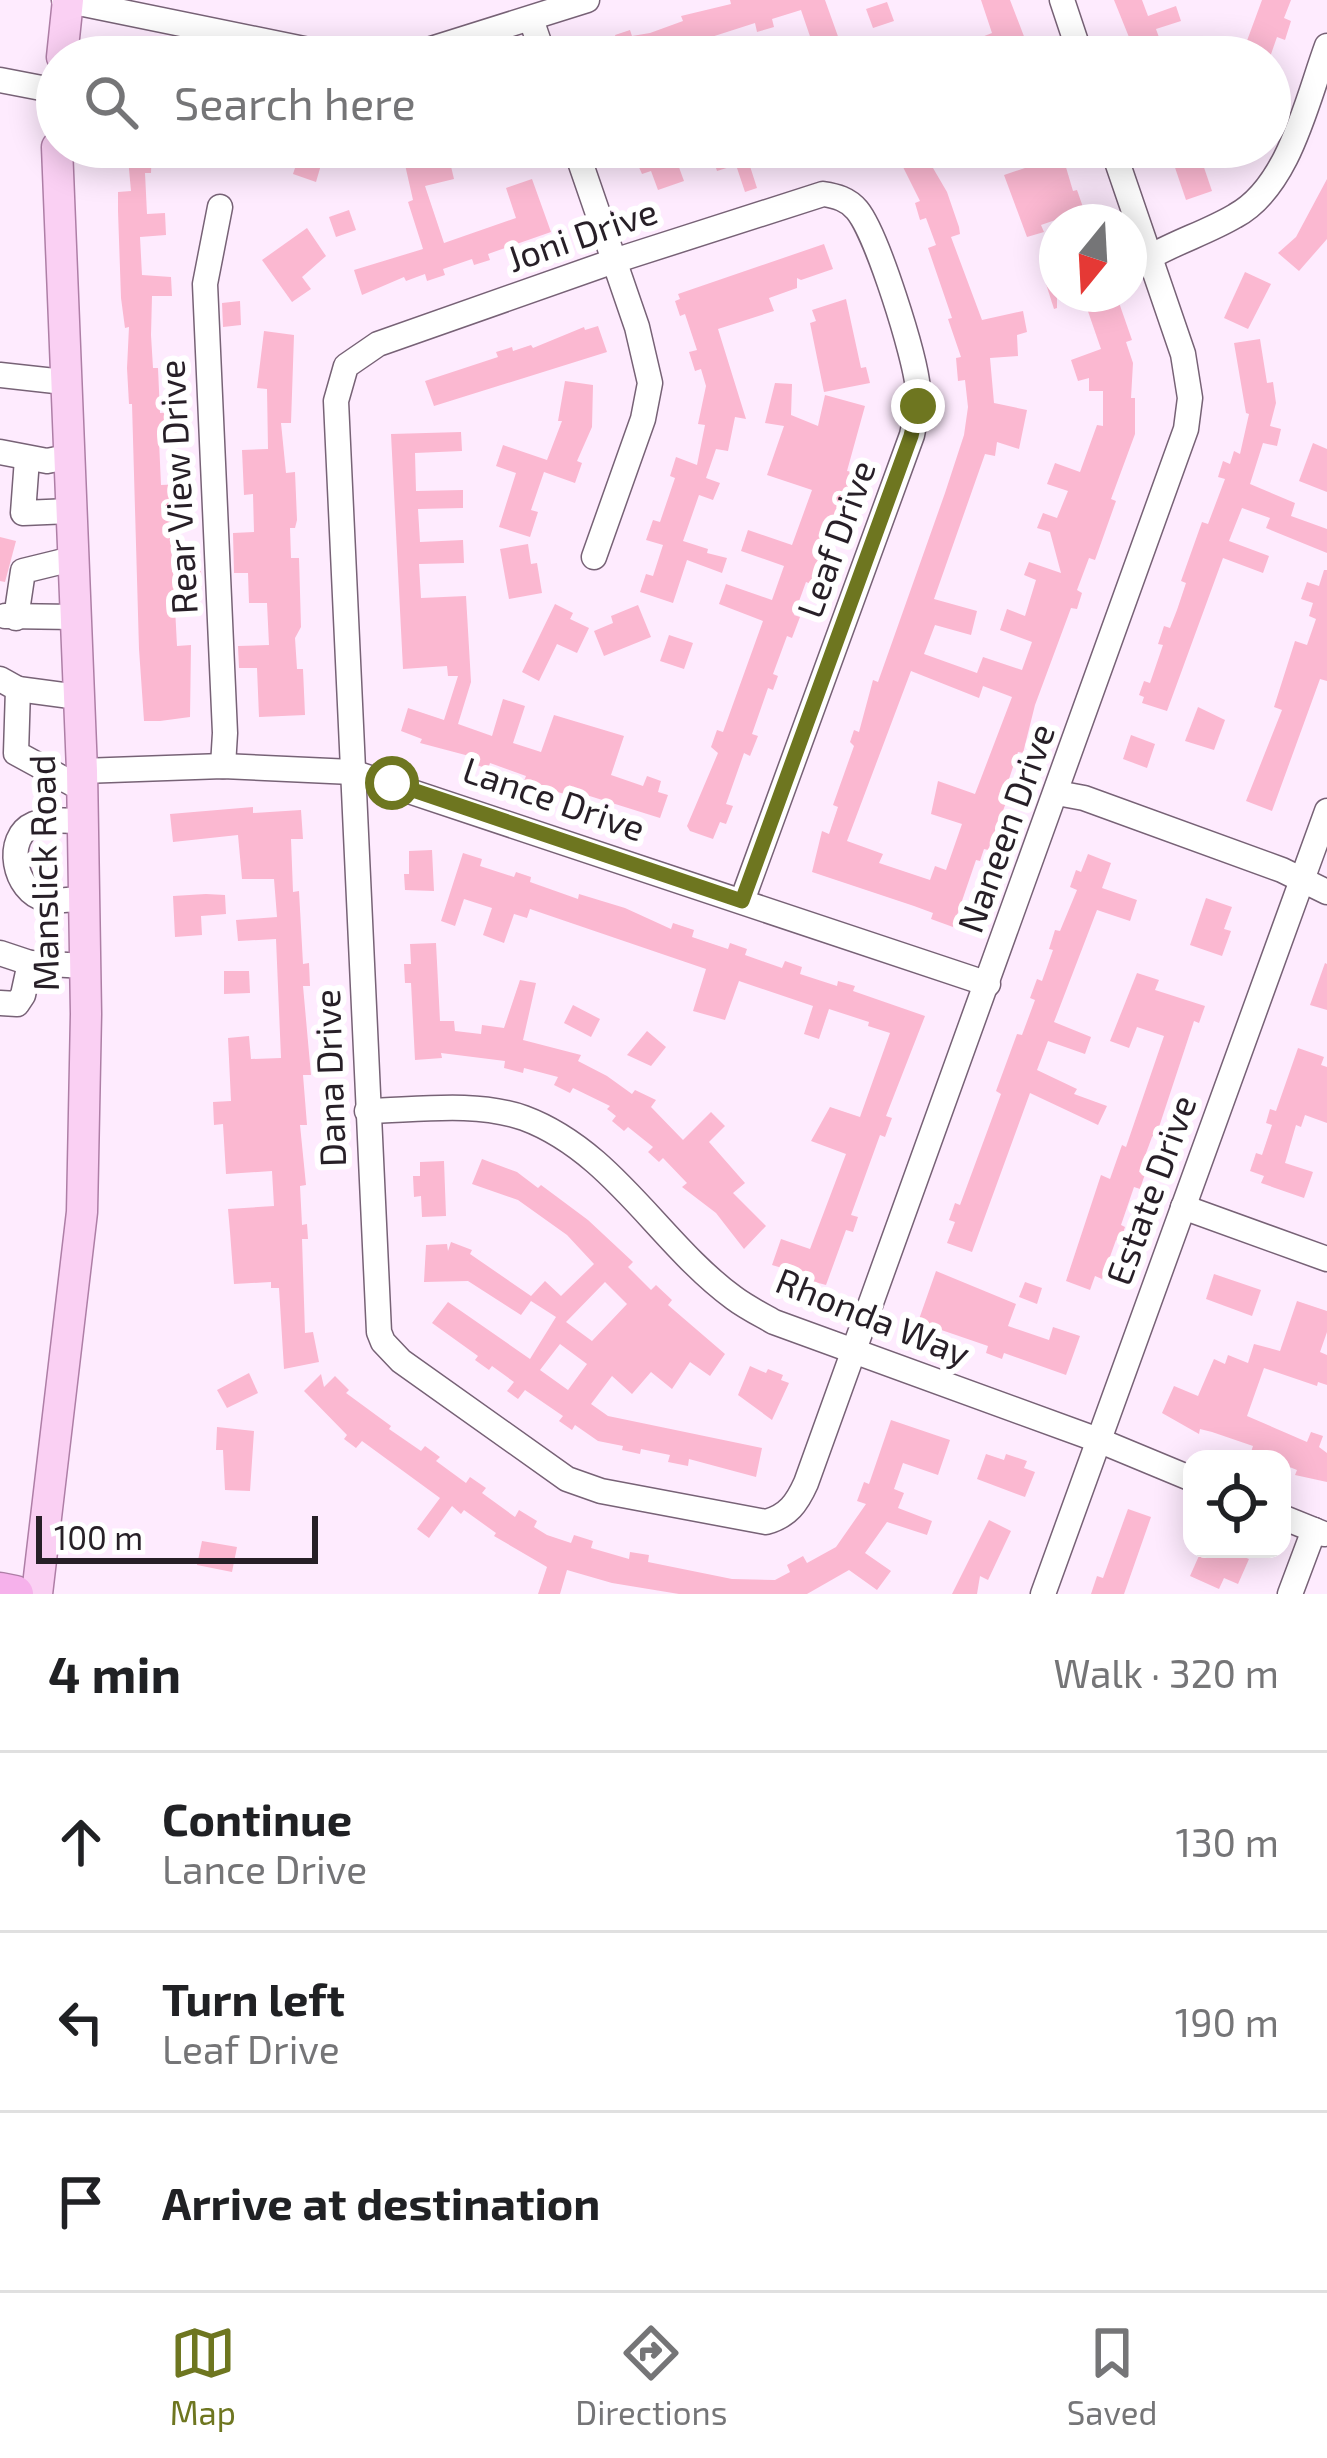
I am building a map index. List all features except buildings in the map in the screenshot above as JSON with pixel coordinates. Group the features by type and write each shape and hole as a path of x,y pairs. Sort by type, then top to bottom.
{"highway":[{"path":"0,1591 15,1594"}],"main road":[{"path":"64,36 68,1"},
{"name":"Manslick Road","path":"37,1594 82,1212 86,966 58,168"}],"street":[{"path":"475,36 587,0"},
{"path":"1062,0 1075,36"},
{"path":"68,1 240,36"},
{"path":"531,19 537,36"},
{"path":"1291,141 1327,46"},
{"path":"0,80 36,87"},
{"path":"582,168 642,344 650,383 644,419 594,557"},
{"name":"Naneen Drive","path":"776,1519 800,1497 1186,429 1189,380 1119,168"},
{"path":"1150,257 1236,216 1267,191 1281,168"},
{"name":"Joni Drive","path":"346,366 377,344 808,196 824,194 848,201"},
{"name":"Leaf Drive","path":"742,901 918,406 902,326 868,229 848,201"},
{"name":"Rear View Drive","path":"220,207 206,284 223,766"},
{"name":"Dana Drive","path":"346,366 336,401 379,1331 392,1354 567,1479 601,1491 731,1518 776,1519"},
{"path":"0,375 64,382"},
{"path":"0,452 47,461 67,458"},
{"path":"27,459 22,513 70,511"},
{"path":"72,559 23,571 8,616 74,617"},
{"path":"78,697 9,684 16,753 82,780"},
{"name":"Lance Drive","path":"82,780 223,766 352,772 988,984"},
{"path":"1057,794 1084,798 1327,892"},
{"name":"Estate Drive","path":"1043,1594 1327,811"},
{"path":"82,821 45,821 25,830 18,842 17,875 26,889 44,899 83,899"},
{"path":"0,953 30,962 86,966"},
{"path":"0,1003 17,1004 30,962"},
{"name":"Rhonda Way","path":"367,1111 472,1108 522,1117 546,1128 605,1171 734,1298 774,1322 1183,1475"},
{"path":"1183,1208 1327,1258"},
{"path":"1290,1594 1320,1532 1291,1521"}],"route":[{"path":"392,783 742,901 918,406"}]}
